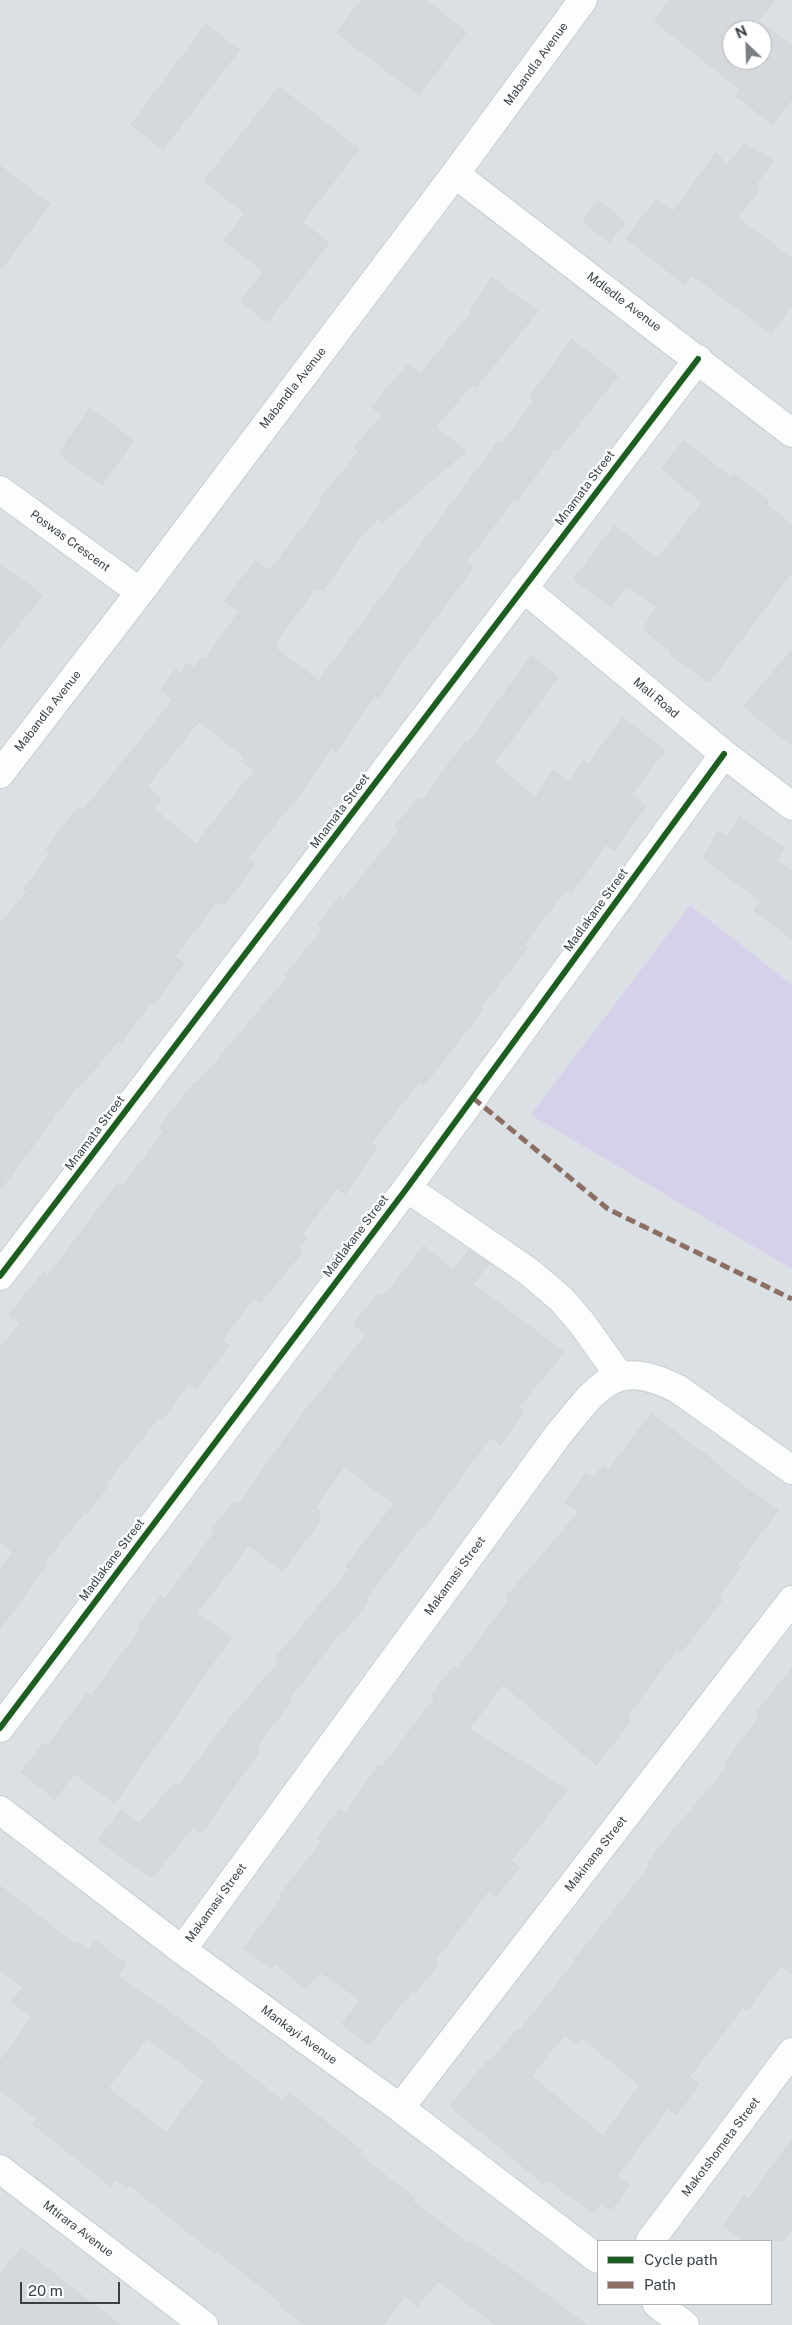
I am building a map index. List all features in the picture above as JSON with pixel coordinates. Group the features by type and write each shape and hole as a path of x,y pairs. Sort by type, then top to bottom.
{"street":[{"name":"Mabandla Avenue","path":"0,774 140,592 455,174 583,0"},
{"name":"Mdledle Avenue","path":"455,174 698,358 792,432"},
{"name":"Mnamata Street","path":"0,1276 698,358"},
{"name":"Poswas Crescent","path":"0,490 140,592"},
{"name":"Mali Road","path":"523,588 724,754 792,806"},
{"name":"Madlakane Street","path":"0,1728 407,1188 724,754"},
{"path":"407,1188 528,1271 561,1299 581,1322 619,1375 637,1374 658,1379 678,1389 792,1470"},
{"name":"Makamasi Street","path":"182,1950 558,1435 598,1389 619,1375"},
{"name":"Makinana Street","path":"400,2108 792,1600"},
{"name":"Mankayi Avenue","path":"0,1810 182,1950 400,2108 597,2258"},
{"name":"Makotshometa Street","path":"651,2240 792,2052"},
{"name":"Mtirara Avenue","path":"2,2174 204,2325"},
{"path":"658,2305 685,2325"}],"shaded area":[{"path":"0,0 792,0 792,2325 0,2325"},
{"path":"268,53 373,122 350,155 373,174 252,332 170,432 50,343 182,171"},
{"path":"690,905 792,985 792,1269 531,1115"}],"building":[{"path":"362,0 425,0 466,32 419,95 337,33"},
{"path":"670,0 775,0 758,20 722,20 722,70 772,70 772,31 792,46 792,99 773,124 736,96 740,90 655,21"},
{"path":"206,25 239,50 163,149 131,125"},
{"path":"279,87 359,149 302,222 329,243 267,322 241,301 264,271 224,241 245,213 205,181"},
{"path":"745,144 773,161 756,184 759,190 737,218 792,258 792,306 771,333 692,275 685,284 626,239 656,200 673,212 716,153 727,165"},
{"path":"0,166 50,204 0,270"},
{"path":"599,201 625,222 609,242 583,221"},
{"path":"492,278 538,311 476,387 472,384 436,427 466,451 383,522 377,518 364,535 362,534 323,590 315,589 274,644 278,647 276,649 319,681 498,442 501,445 534,401 530,397 572,339 618,376 558,450 555,448 517,501 514,499 466,562 473,568 398,667 379,698 375,695 336,752 331,748 292,805 247,859 255,864 224,905 217,901 175,956 184,963 154,1004 151,1002 121,1042 119,1040 79,1087 77,1086 0,1190 0,923 27,892 24,889 51,853 46,849 78,807 83,811 173,700 161,690 175,670 181,674 188,663 194,668 202,658 205,660 239,612 224,601 256,561 270,571 322,502 319,500 359,452 354,448 382,415 372,407 408,364 420,374 472,312 470,310","holes":["199,721 245,757 241,762 255,770 196,844 153,808 161,799 147,786"]},
{"path":"90,408 133,440 102,485 59,454"},
{"path":"684,441 731,478 734,474 769,501 766,505 792,525 792,572 710,681 707,681 671,655 672,652 643,629 657,607 626,586 611,607 574,579 614,526 658,559 702,503 662,468"},
{"path":"0,565 43,595 0,648"},
{"path":"792,650 792,745 744,707"},
{"path":"531,656 558,677 494,763 536,798 553,770 569,781 583,761 588,765 622,718 665,750 631,795 646,806 614,850 606,844 571,893 566,889 524,944 528,948 480,1007 483,1010 424,1085 419,1082 371,1143 377,1148 345,1194 337,1188 302,1234 307,1238 298,1249 302,1252 260,1303 253,1298 222,1340 229,1346 196,1388 189,1383 162,1419 159,1416 106,1484 108,1485 87,1514 85,1512 44,1562 47,1564 0,1629 0,1570 13,1552 0,1541 0,1348 20,1324 9,1315 43,1272 48,1276 118,1183 123,1186 164,1131 159,1128 196,1081 198,1083 287,978 284,976 323,930 318,925 340,896 344,899 399,831 395,827 418,799 422,801 465,742 468,744"},
{"path":"740,817 785,848 777,860 792,871 792,939 754,910 761,901 703,858 718,832 727,837"},
{"path":"424,1246 453,1270 469,1250 489,1263 473,1284 564,1352 519,1407 524,1411 500,1445 490,1437 424,1527 422,1525 365,1599 368,1602 344,1632 342,1630 288,1700 290,1702 256,1747 260,1750 201,1833 193,1826 152,1878 98,1840 121,1810 139,1824 175,1783 179,1786 229,1720 279,1662 275,1659 350,1569 346,1566 394,1504 344,1466 315,1508 321,1512 318,1517 321,1520 282,1571 249,1545 196,1614 231,1637 115,1803 74,1773 55,1799 21,1772 44,1743 48,1746 87,1693 91,1696 141,1629 138,1626 161,1596 165,1599 215,1532 211,1530 234,1502 238,1505 311,1402 367,1334 354,1324 378,1294 383,1297"},
{"path":"652,1414 700,1450 749,1491 778,1510 737,1565 740,1567 719,1595 723,1599 680,1653 676,1650 626,1718 630,1721 596,1765 503,1684 469,1729 567,1790 511,1861 519,1867 496,1897 488,1891 434,1962 438,1964 415,1993 412,1991 369,2045 342,2024 361,2000 320,1972 305,1989 276,1963 272,1969 244,1948 283,1897 280,1895 322,1842 317,1838 340,1809 345,1813 379,1765 382,1767 435,1698 432,1695 454,1666 458,1669 509,1600 506,1597 579,1512 565,1502 586,1473 593,1478 603,1466 608,1470"},
{"path":"792,1668 792,1974 781,1965 747,2010 743,2007 689,2077 699,2084 676,2115 668,2108 617,2176 629,2185 611,2210 601,2202 593,2213 547,2179 543,2183 450,2106 487,2061 489,2063 517,2030 519,2031 651,1865 648,1863 668,1837 728,1767 724,1764 760,1716 757,1713","holes":["565,2035 576,2044 582,2037 640,2086 603,2136 531,2076"]},
{"path":"0,1886 75,1944 77,1942 88,1950 95,1941 126,1964 117,1975 217,2046 215,2048 283,2101 289,2093 362,2151 359,2155 415,2198 412,2201 469,2244 470,2242 534,2285 586,2325 496,2325 438,2281 417,2306 405,2296 383,2325 305,2325 279,2306 281,2303 271,2294 217,2252 215,2254 129,2184 126,2188 116,2180 111,2186 33,2124 37,2119 0,2089 0,2061 32,2017 12,2002 23,1988 0,1970","holes":["147,2038 205,2081 166,2133 108,2088"]},
{"path":"792,2139 792,2230 783,2241 743,2240 723,2226 744,2196 749,2199"},
{"path":"21,2248 120,2325 0,2325 0,2276"}],"marked path":[{"path":"473,1098 608,1209 792,1299"}],"cycle path":[{"path":"0,1276 698,359"},
{"path":"0,1728 407,1188 724,754"}]}
